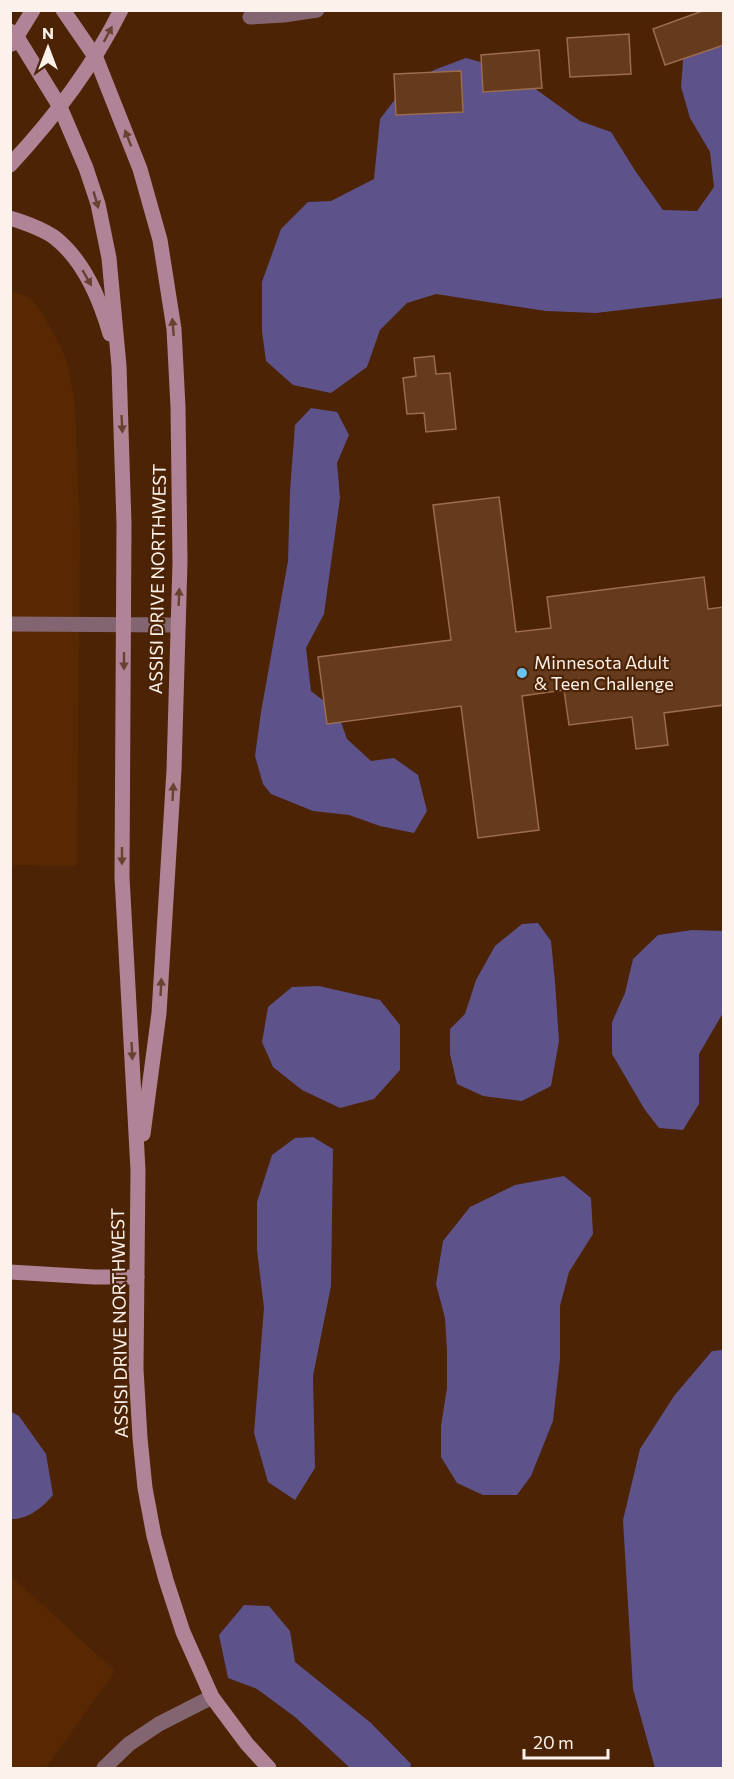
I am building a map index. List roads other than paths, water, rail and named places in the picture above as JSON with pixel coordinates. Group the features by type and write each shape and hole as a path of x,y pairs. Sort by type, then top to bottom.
{"main road":[{"path":"13,38 33,10"},
{"name":"ASSISI DRIVE NORTHWEST","path":"63,10 96,58 146,187 160,240 171,303 178,429 180,562 174,770 159,1013 138,1170"},
{"path":"10,165 60,107 96,58 121,10"},
{"name":"ASSISI DRIVE NORTHWEST","path":"13,38 60,107 86,168 98,204 109,258 123,438 122,877 138,1170 136,1369 140,1438 152,1526 183,1632 212,1697 247,1744 269,1768"},
{"path":"10,218 31,225 54,237 72,255 88,278 102,307 119,366"},
{"path":"10,1272 137,1277"}],"street":[{"path":"250,17 317,10"},
{"path":"10,624 178,625"},
{"path":"104,1768 129,1744 159,1724 212,1697"}],"place":[{"name":"Minnesota Adult & Teen Challenge","path":"522,673"}]}
